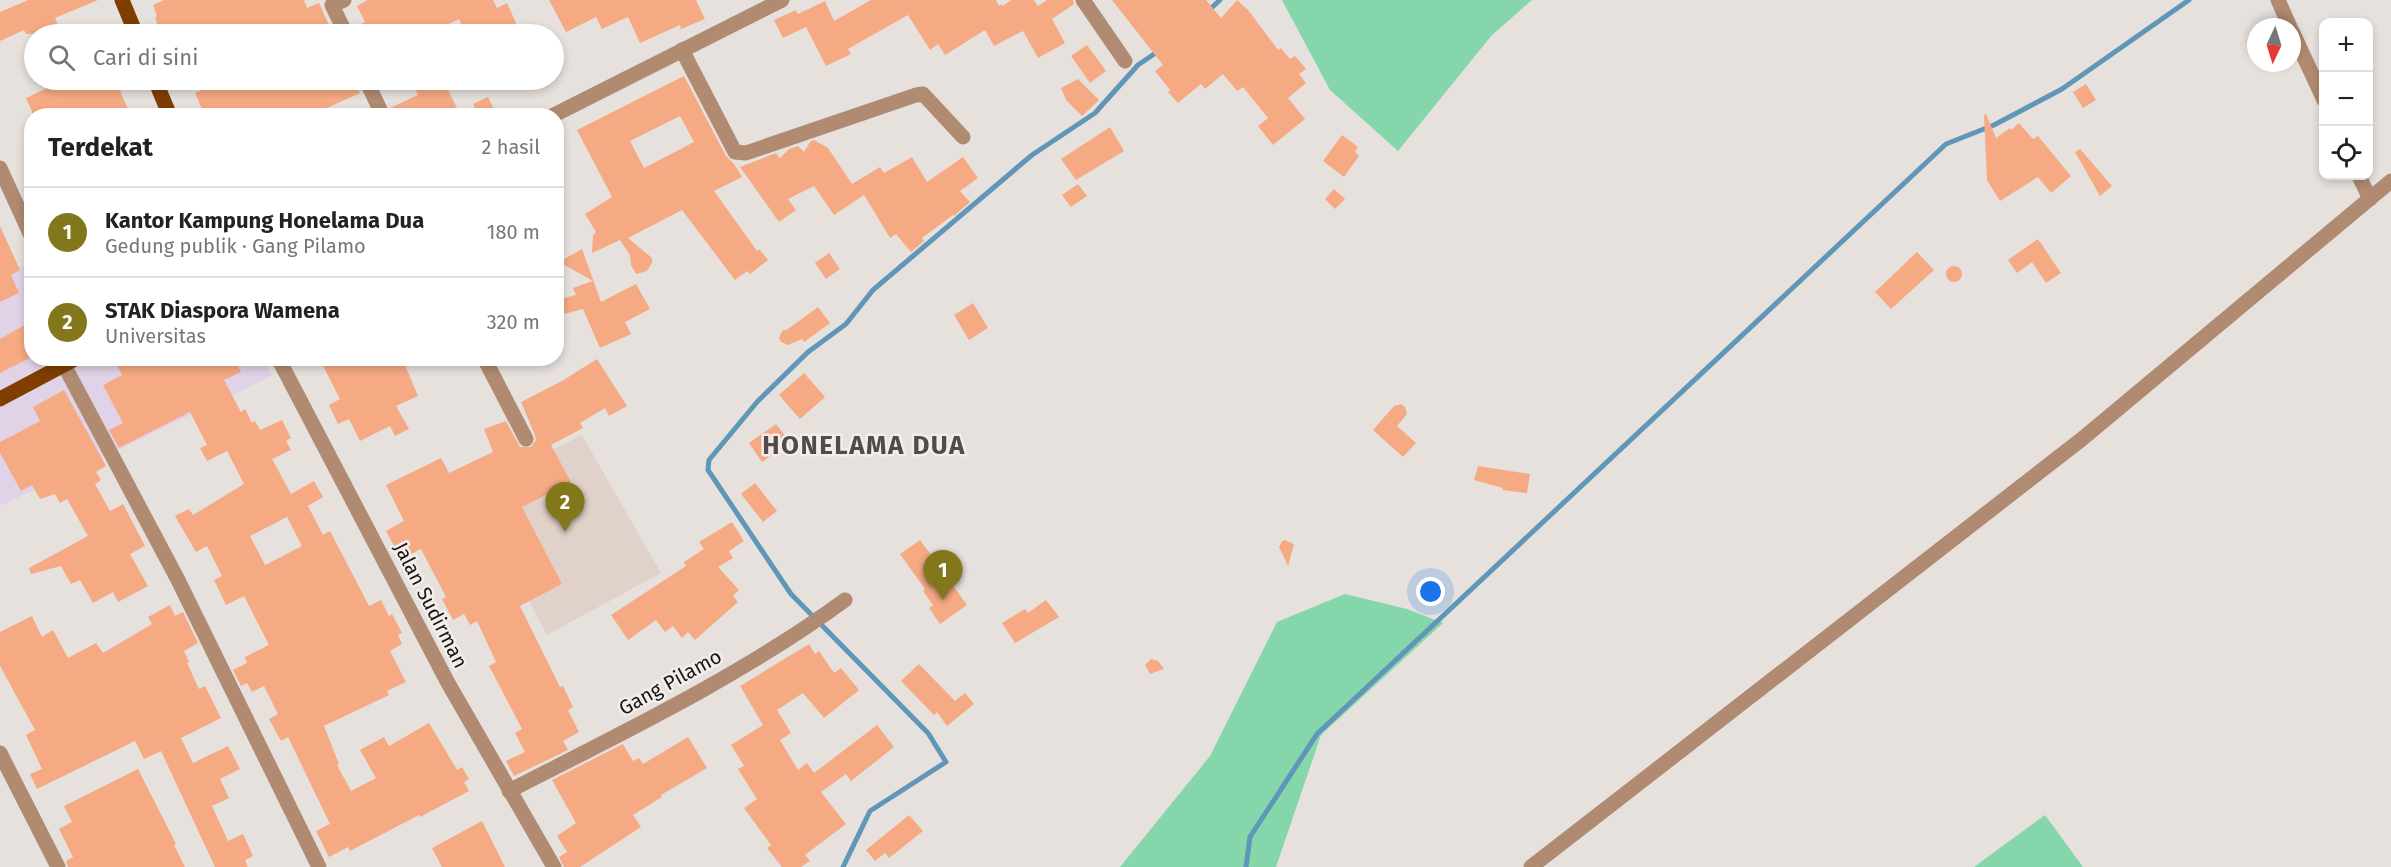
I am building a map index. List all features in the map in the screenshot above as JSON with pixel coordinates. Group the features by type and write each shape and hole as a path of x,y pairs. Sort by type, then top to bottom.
{"main road":[{"path":"122,0 132,24"},
{"path":"159,90 167,108"},
{"path":"0,399 63,366"}],"street":[{"path":"342,24 333,5 344,0"},
{"path":"564,110 782,0"},
{"path":"1083,0 1125,61"},
{"path":"2278,0 2286,18"},
{"path":"682,50 735,152 746,153 916,94 923,94 963,137"},
{"path":"2301,51 2319,89"},
{"path":"371,90 379,108"},
{"path":"0,168 24,220"},
{"path":"2361,180 2370,199"},
{"path":"1531,867 2082,439 2391,181"},
{"path":"73,366 319,867"},
{"name":"Jalan Sudirman","path":"282,366 448,683 554,867"},
{"path":"488,366 526,439"},
{"name":"Gang Pilamo","path":"509,791 678,704 817,620 845,600"},
{"path":"0,753 58,867"}],"shaded area":[{"path":"24,265 24,366 267,366 272,376 0,506 0,276"},
{"path":"582,435 661,573 547,635 470,491"}],"green space":[{"path":"1282,0 1532,0 1492,35 1398,151 1330,90"},
{"path":"1345,594 1407,609 1443,623 1321,735 1276,867 1120,867 1210,756 1277,622"},
{"path":"2045,815 2083,867 1974,867"}],"building":[{"path":"28,0 98,0 55,18 58,24 24,24 24,30 0,41 0,12"},
{"path":"164,0 304,0 307,8 319,3 328,24 158,24 153,5"},
{"path":"368,0 493,0 497,8 507,3 516,24 461,24 459,19 448,24 361,24 365,22 357,6"},
{"path":"549,0 696,0 705,19 681,29 680,25 640,43 628,17 602,29 596,17 566,32 564,24 562,24"},
{"path":"871,0 996,0 999,6 1001,4 1002,6 1012,0 1034,0 1038,6 1047,0 1073,0 1074,4 1052,19 1065,43 1038,58 1023,31 994,46 985,30 945,55 938,44 930,50 908,15 848,49 851,54 826,66 806,27 783,38 774,20 796,10 798,14 825,1 834,21"},
{"path":"1112,0 1206,0 1221,18 1237,0 1248,10 1278,50 1281,48 1290,59 1295,56 1306,69 1299,74 1306,83 1288,98 1305,119 1273,145 1258,126 1268,118 1243,87 1237,91 1223,74 1205,89 1201,84 1178,103 1155,71 1163,65"},
{"path":"1087,45 1106,71 1090,83 1071,56"},
{"path":"684,76 726,156 742,177 714,191 757,251 759,249 768,260 750,274 747,271 735,280 682,210 628,238 652,258 647,271 636,274 631,265 630,255 620,240 592,253 593,236 596,232 585,214 612,197 577,130","holes":["680,116 694,142 644,168 630,141"]},
{"path":"1078,79 1099,100 1082,116 1066,100 1061,88"},
{"path":"2086,84 2096,100 2083,108 2073,92"},
{"path":"43,90 122,90 120,91 127,108 30,108 26,98"},
{"path":"202,90 359,90 360,93 327,108 202,108 195,93"},
{"path":"416,90 448,90 457,108 390,108 418,95"},
{"path":"488,97 493,108 475,108 473,104"},
{"path":"1986,114 1996,138 2019,123 2033,139 2038,136 2071,176 2051,193 2038,177 2000,201 1987,180 1984,115"},
{"path":"1110,127 1124,151 1076,180 1061,159"},
{"path":"1342,135 1358,147 1355,152 1359,156 1344,177 1323,161"},
{"path":"814,140 828,148 852,184 880,167 884,173 912,157 927,182 963,157 978,178 960,191 970,202 922,238 924,241 911,252 896,234 890,238 864,195 834,215 814,186 788,199 796,210 779,222 740,167 776,153 780,158 789,149 798,146 804,152"},
{"path":"2080,149 2112,186 2100,196 2075,152"},
{"path":"1078,184 1087,196 1071,207 1062,195"},
{"path":"1334,189 1345,199 1335,209 1325,199"},
{"path":"0,226 20,270 11,275 19,293 0,302"},
{"path":"2038,239 2061,273 2046,283 2032,262 2017,273 2008,260"},
{"path":"582,249 601,302 636,284 650,309 625,322 631,334 600,348 583,309 564,314 564,298 576,295 573,288 593,281 564,265 564,259"},
{"path":"1917,252 1934,270 1891,309 1875,292"},
{"path":"829,253 840,269 826,279 815,263"},
{"path":"1954,266 1962,274 1954,282 1946,274"},
{"path":"973,303 988,328 969,340 954,315"},
{"path":"818,307 830,323 804,342 802,339 788,345 781,342 779,338 782,331"},
{"path":"24,326 24,361 0,373 0,339"},
{"path":"597,359 627,406 609,416 605,408 580,423 583,428 551,445 571,482 522,507 562,584 520,606 560,687 563,686 573,707 568,710 579,732 563,741 568,750 514,776 506,761 525,752 515,733 522,729 489,666 496,662 477,621 470,625 464,614 453,620 442,599 446,597 421,549 401,559 386,531 404,521 386,485 441,458 449,473 493,452 484,429 506,421 520,447 531,447 536,440 535,435 521,402 562,381"},
{"path":"117,366 238,366 241,372 224,380 241,412 245,409 252,423 255,421 260,430 282,420 291,438 286,441 291,450 272,459 291,494 314,481 323,497 308,506 323,535 330,531 369,606 381,600 389,616 392,614 402,633 398,635 402,644 390,651 406,682 387,691 389,695 324,726 339,764 337,765 351,791 376,778 360,750 384,737 389,746 429,723 457,770 462,767 469,779 464,782 469,791 350,851 348,847 329,857 316,831 330,824 288,737 281,741 269,719 278,714 264,686 252,692 247,683 241,686 233,670 247,663 245,657 269,645 244,596 226,605 214,580 222,576 207,546 196,552 175,516 189,509 193,515 244,484 227,451 207,461 200,448 207,445 190,412 119,448 109,430 123,423 103,385 122,375","holes":["287,517 302,546 265,565 250,536"]},
{"path":"323,366 405,366 418,396 396,406 409,429 395,436 390,426 360,441 349,419 338,424 329,405 340,399"},
{"path":"804,373 825,397 800,419 779,395"},
{"path":"64,390 106,466 96,472 101,480 95,484 110,511 123,504 145,546 130,554 148,586 118,602 113,592 93,603 80,580 71,584 61,566 31,574 29,568 88,536 67,499 60,503 55,494 40,499 32,485 21,491 0,453 0,442 40,421 33,407"},
{"path":"1401,404 1405,407 1407,414 1397,426 1416,443 1403,457 1373,430 1394,406"},
{"path":"776,424 790,442 762,462 749,443"},
{"path":"1478,466 1530,474 1527,493 1502,490 1503,488 1474,480"},
{"path":"755,483 777,511 763,522 741,494"},
{"path":"732,522 744,541 729,551 733,558 718,567 739,590 733,596 738,602 695,640 688,632 682,638 673,626 665,632 656,620 628,640 611,615 686,566 684,562 704,549 699,542"},
{"path":"920,540 967,605 940,624 929,608 933,605 923,591 925,589 900,554"},
{"path":"1285,540 1294,544 1288,566 1279,547"},
{"path":"1046,600 1059,617 1015,643 1002,623 1025,609 1028,613"},
{"path":"170,605 175,616 183,612 198,643 184,651 189,662 187,663 199,689 205,686 221,718 181,738 193,763 228,746 240,769 220,779 229,798 212,806 228,841 243,834 253,856 245,860 248,867 215,867 161,751 144,759 135,741 37,789 30,774 42,769 26,735 35,730 0,666 0,632 32,616 42,637 53,630 68,658 96,643 103,653 152,624 148,617"},
{"path":"809,644 815,654 819,651 834,673 841,668 859,690 824,718 803,693 777,710 791,733 780,740 798,770 807,763 814,773 877,725 894,747 851,781 846,774 821,792 846,824 805,855 810,861 801,867 782,867 767,848 771,845 744,808 757,799 738,769 744,766 731,745 763,725 740,686"},
{"path":"1151,659 1158,661 1164,669 1150,674 1145,665"},
{"path":"919,664 955,701 965,693 974,704 947,726 937,712 934,715 901,681"},
{"path":"688,737 707,768 661,795 662,797 633,815 641,827 580,867 564,867 559,857 567,852 557,836 576,823 552,780 623,744 633,761 639,758 643,764"},
{"path":"138,769 176,844 174,845 185,867 68,867 66,861 73,857 59,829 72,822 64,806"},
{"path":"909,815 923,831 889,858 885,853 875,861 866,850"},
{"path":"482,821 505,867 442,867 432,848"}],"waterway":[{"path":"1207,12 1220,0"},
{"path":"1246,867 1250,837 1317,734 1946,144 1994,125 2062,89 2189,0"},
{"path":"843,867 870,811 946,762 928,733 791,594 708,470 709,460 757,402 808,352 846,324 873,290 1032,155 1095,113 1138,65 1160,50"}],"place":[{"name":"STAK Diaspora Wamena","path":"565,532"},
{"name":"Kantor Kampung Honelama Dua","path":"943,600"}],"district":[{"name":"HONELAMA DUA","path":"864,445"}]}
